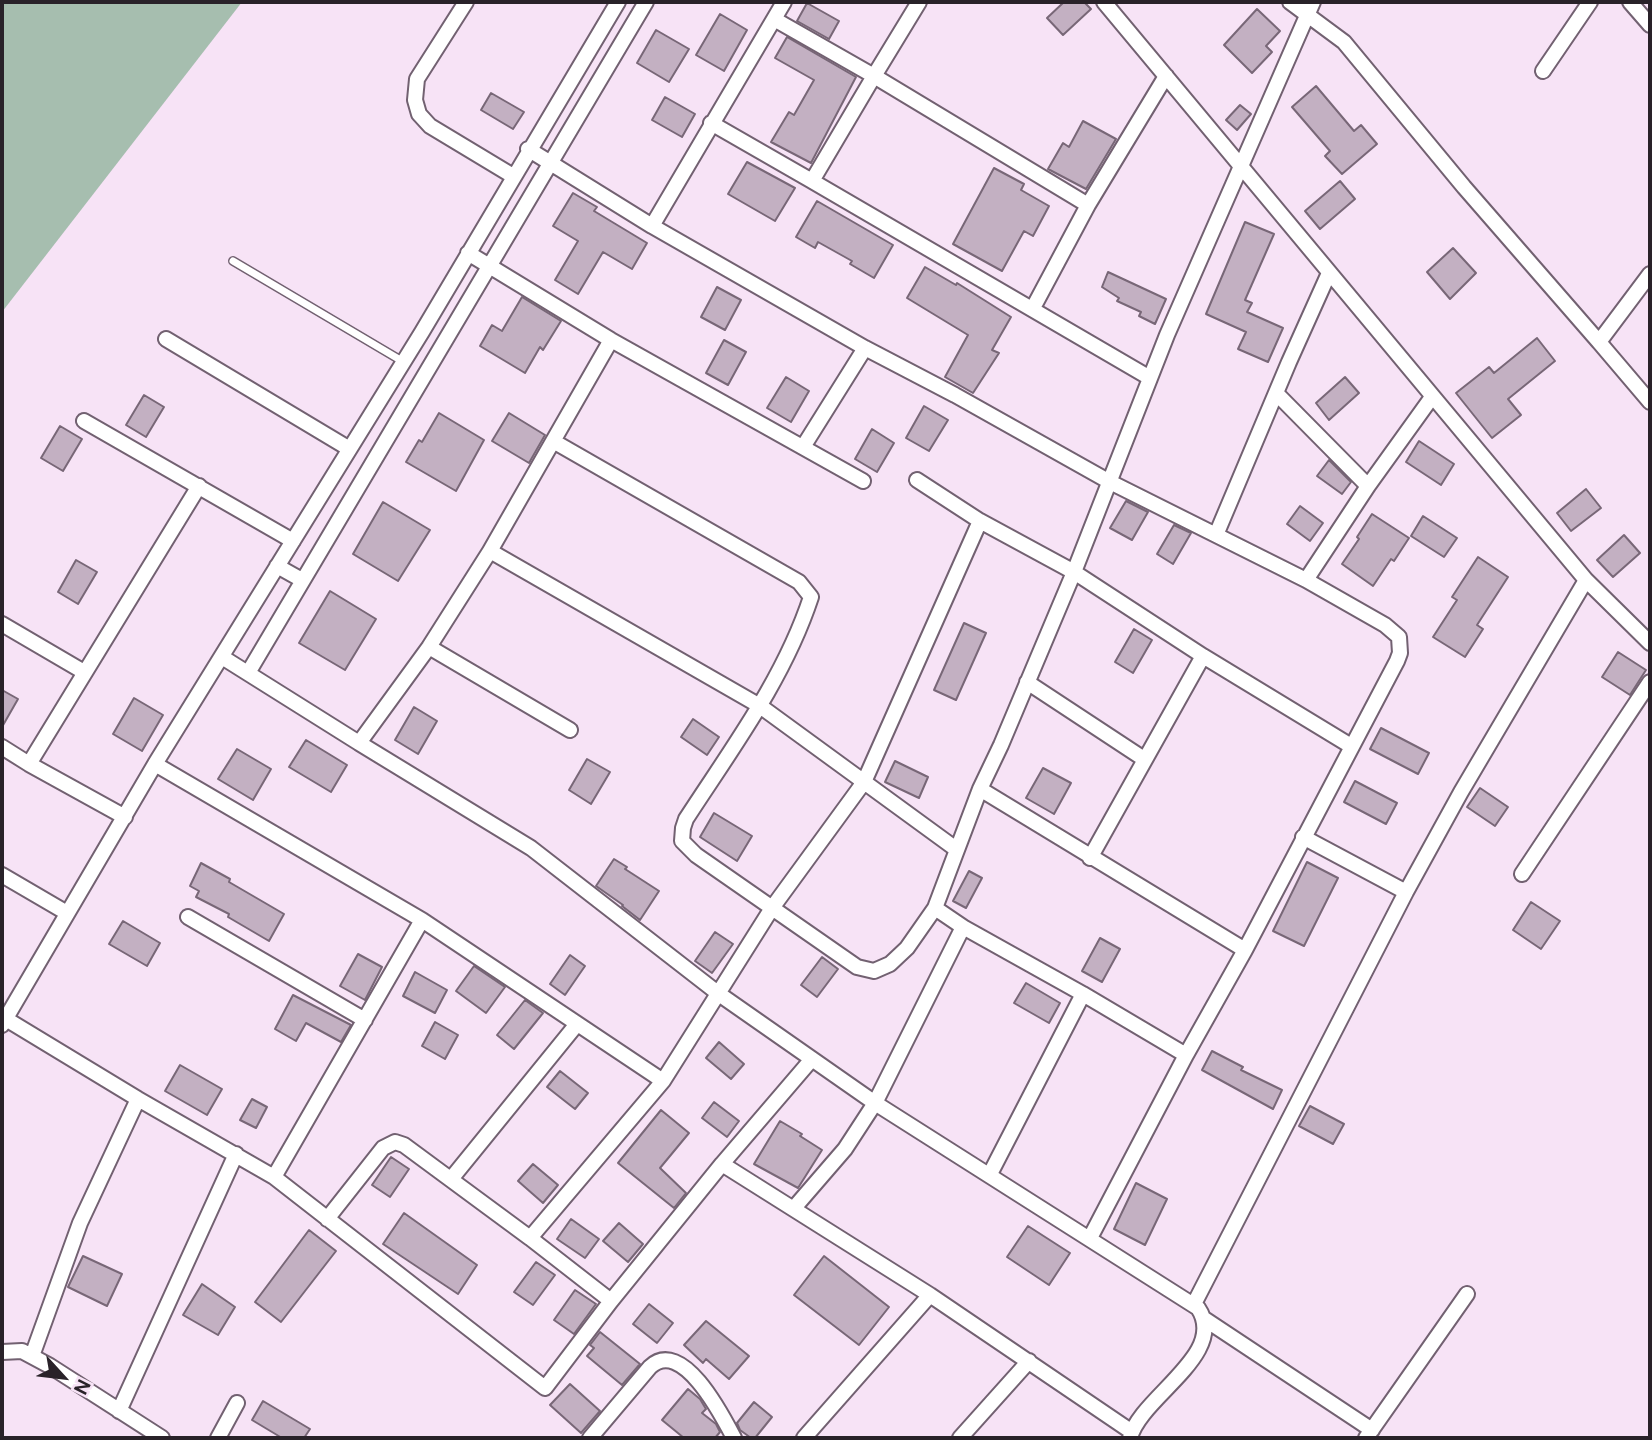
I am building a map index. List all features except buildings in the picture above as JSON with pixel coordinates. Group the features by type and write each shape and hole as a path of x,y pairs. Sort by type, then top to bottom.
{"street":[{"path":"466,2 417,79 415,100 419,114 430,126 513,176"},
{"path":"618,2 468,253 155,764 4,1022 274,1177 545,1388 611,1301 811,1059"},
{"path":"248,673 646,2"},
{"path":"652,226 784,2"},
{"path":"812,181 919,2"},
{"path":"1104,2 1586,580 1650,643"},
{"path":"1290,2 1311,8 1345,42 1446,167 1650,402"},
{"path":"1543,71 1590,2"},
{"path":"1630,2 1650,25"},
{"path":"553,441 799,582 811,597 783,665 760,706 687,819 682,841 696,855 858,967 874,971 890,964 900,956 935,908 980,789 1073,572 1150,378 1311,8"},
{"path":"774,19 1088,205"},
{"path":"1033,308 1088,205 1166,76"},
{"path":"711,123 1150,378"},
{"path":"528,149 652,226 865,348 1110,482 1306,580 1385,625 1399,637 1400,653 1397,661 1090,1238"},
{"path":"468,253 611,340 863,481"},
{"path":"1216,535 1329,273"},
{"path":"1599,342 1650,274"},
{"path":"166,339 348,448"},
{"path":"359,743 429,647 490,551 611,340"},
{"path":"803,447 865,348"},
{"path":"1277,394 1368,486"},
{"path":"1306,580 1368,486 1432,397"},
{"path":"84,421 293,541"},
{"path":"917,480 980,521 1073,572 1203,656 1351,746"},
{"path":"29,764 199,486"},
{"path":"530,1238 663,1081 772,908 864,782 980,521"},
{"path":"490,551 760,706 956,849"},
{"path":"277,566 302,580"},
{"path":"1194,1304 1406,891 1586,580"},
{"path":"2,624 84,672"},
{"path":"429,647 570,730"},
{"path":"1090,858 1203,656"},
{"path":"222,657 531,848 719,994 811,1059 1194,1304 1203,1318 1369,1434 1467,1294"},
{"path":"1027,682 1144,760"},
{"path":"1522,874 1650,682"},
{"path":"2,747 125,817"},
{"path":"155,764 422,920 663,1081"},
{"path":"980,789 1245,950"},
{"path":"1303,837 1406,891"},
{"path":"2,874 67,914"},
{"path":"935,908 963,927 1186,1055"},
{"path":"188,917 365,1020"},
{"path":"274,1177 422,920"},
{"path":"794,1208 845,1149 876,1103 963,927"},
{"path":"990,1174 1083,994"},
{"path":"451,1179 577,1024"},
{"path":"32,1356 80,1223 138,1100"},
{"path":"327,1219 383,1148 391,1143 404,1145 611,1301"},
{"path":"119,1411 236,1154"},
{"path":"723,1164 930,1295 1029,1361 1131,1435 1145,1412 1196,1354 1204,1333 1203,1318"},
{"path":"804,1438 930,1295"},
{"path":"2,1352 22,1351 32,1356 162,1438"},
{"path":"590,1438 650,1367 664,1359 680,1365 708,1392 734,1438"},
{"path":"960,1438 1029,1361"},
{"path":"218,1438 237,1403"}],"lane":[{"path":"233,261 402,361"}],"green space":[{"path":"2,2 242,2 2,312"}]}
